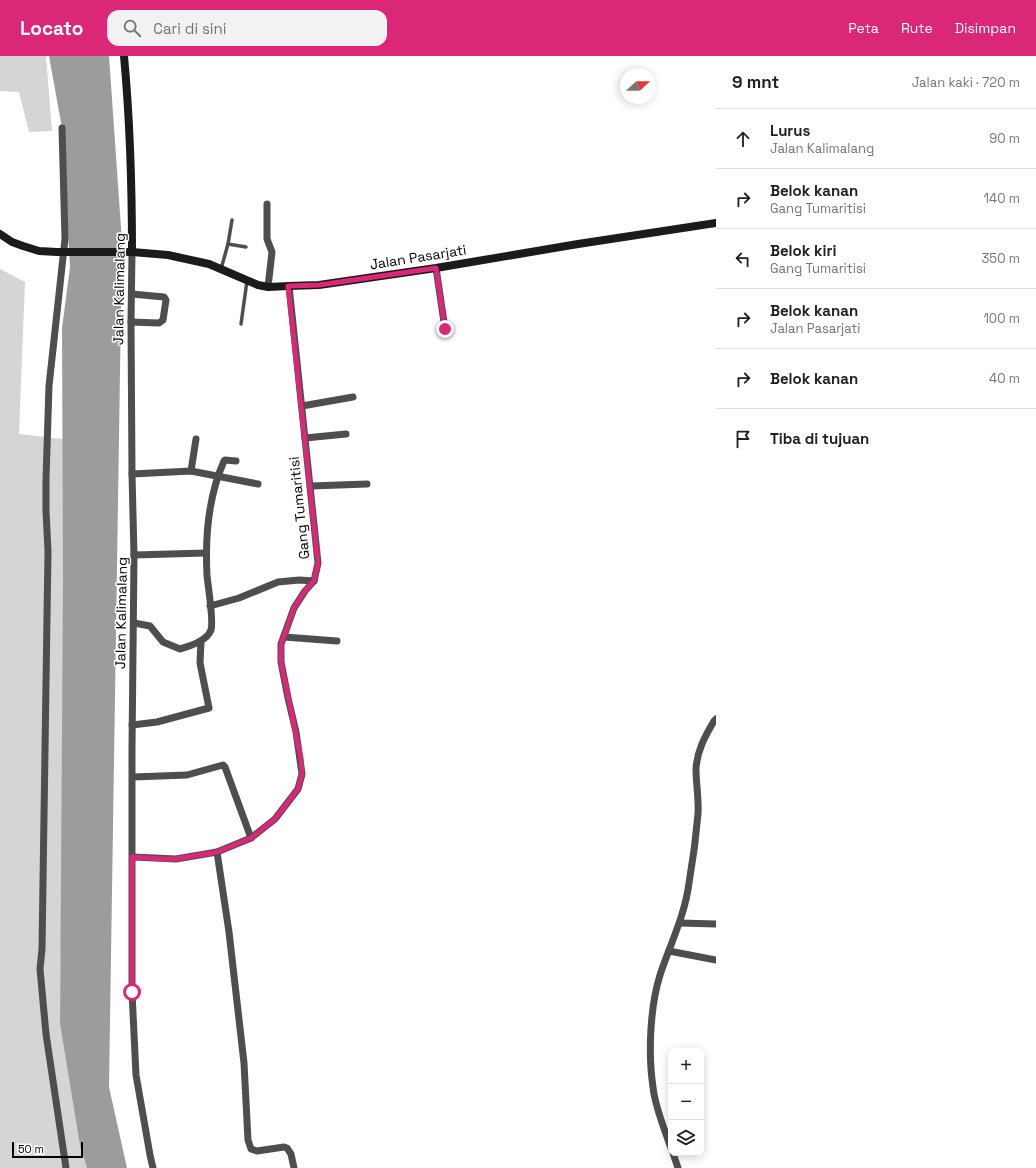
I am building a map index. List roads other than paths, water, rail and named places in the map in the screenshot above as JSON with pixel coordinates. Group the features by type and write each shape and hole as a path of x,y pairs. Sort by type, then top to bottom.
{"main road":[{"name":"Jalan Kalimalang","path":"124,56 129,110 132,194 129,252"},
{"name":"Jalan Pasarjati","path":"0,234 12,242 40,251 129,252 181,257 209,264 258,285 268,287 319,285 436,268 716,223"}],"street":[{"path":"62,128 66,252 51,354 49,386 46,511 48,551 46,706 42,941 40,969 46,1034 66,1168"},
{"path":"266,204 267,239 272,252 268,287"},
{"name":"Jalan Kalimalang","path":"129,252 132,294 132,474 134,555 132,725 132,992 136,1074 153,1168"},
{"path":"436,268 445,329"},
{"name":"Gang Tumaritisi","path":"132,857 176,859 217,852 251,838 275,819 298,789 302,778 301,759 281,662 281,644 294,608 305,591 314,581 318,563 311,486 288,286"},
{"path":"131,322 161,322 163,320 166,300 164,297 132,294"},
{"path":"302,406 353,397"},
{"path":"305,438 346,434"},
{"path":"191,471 196,439"},
{"path":"134,623 148,626 163,642 180,649 201,641 210,631 211,619 206,553 210,507 218,476 225,460 236,461"},
{"path":"132,474 191,471 258,484"},
{"path":"311,486 367,484"},
{"path":"134,555 206,553"},
{"path":"210,606 239,598 278,582 299,580 314,581"},
{"path":"284,637 337,641"},
{"path":"132,725 157,722 209,708 200,663 201,641"},
{"path":"668,1140 660,1118 653,1087 651,1050 654,999 669,951 680,924 689,885 698,813 696,767 702,742 716,719"},
{"path":"133,777 187,775 223,765 251,838"},
{"path":"217,852 229,932 244,1063 248,1140 251,1149 257,1151 284,1147 287,1148 291,1154 294,1168"},
{"path":"680,924 716,924"},
{"path":"669,951 716,960"},
{"path":"674,1156 678,1168"}],"lane":[{"path":"221,269 228,244 232,220"},
{"path":"228,244 246,247"},
{"path":"241,324 247,280"}]}
